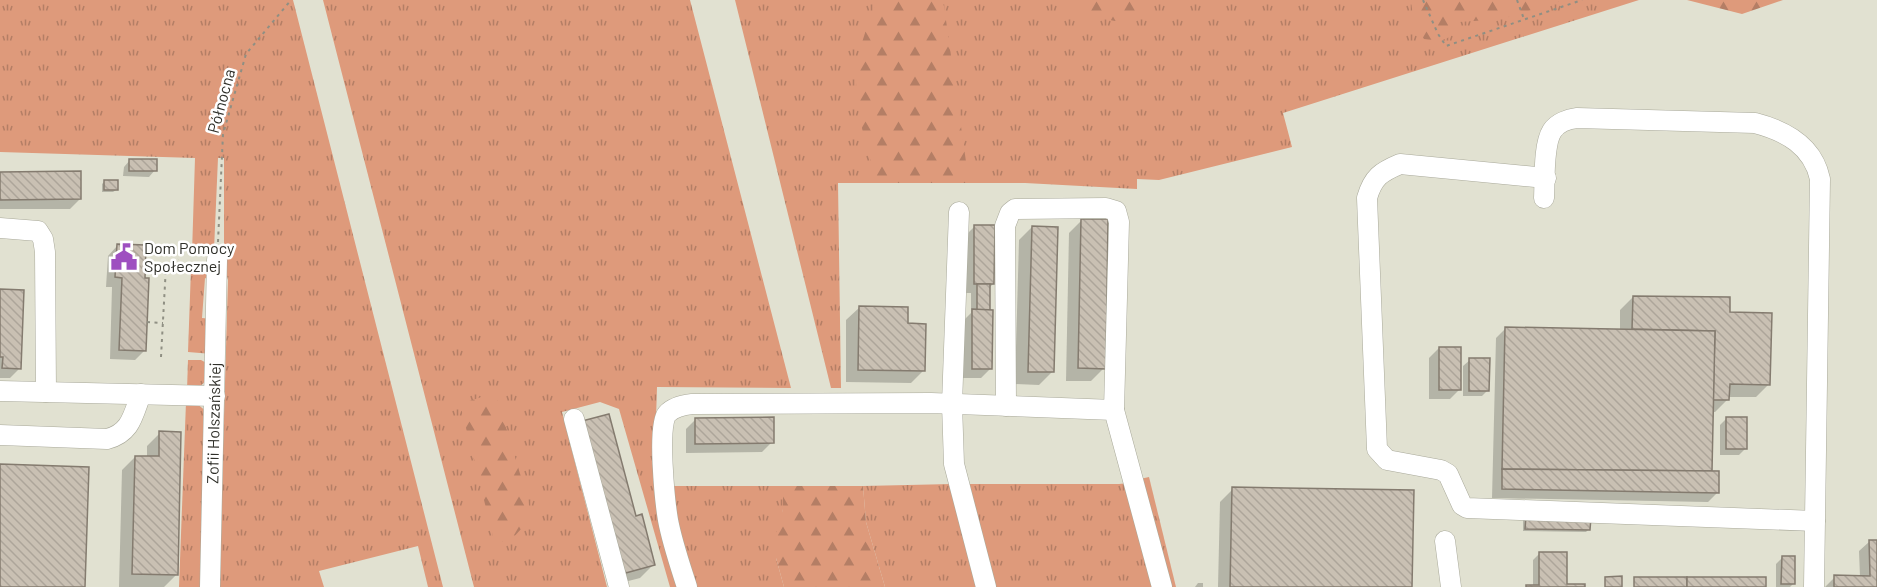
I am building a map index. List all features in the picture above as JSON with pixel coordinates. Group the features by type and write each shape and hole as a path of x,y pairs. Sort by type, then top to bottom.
{"street":[{"path":"1814,587 1815,521 1820,179 1817,166 1802,144 1774,128 1755,123 1577,118 1566,120 1553,129 1548,140 1545,188 1400,164 1383,171 1371,184 1367,198 1377,449 1387,460 1441,470 1448,474 1462,505 1467,508 1815,521"},
{"path":"1006,406 1005,226 1010,213 1015,208 1106,208 1116,211 1119,222 1114,410 1162,587"},
{"path":"959,212 952,404 954,464 986,587"},
{"path":"0,228 38,231 43,239 46,392"},
{"name":"Zofii Holszańskiej","path":"210,587 217,260"},
{"path":"0,391 215,396"},
{"path":"0,435 107,439 119,436 127,428 141,394"},
{"path":"687,587 668,518 665,486 662,429 667,414 674,408 692,404 952,404 1114,410"},
{"path":"574,419 619,587"},
{"path":"1445,541 1451,587"}],"path":[{"name":"Północna","path":"217,260 223,134 246,54 291,0"},
{"path":"1423,0 1446,46 1582,0"},
{"path":"1517,0 1524,19"},
{"path":"161,357 166,266 178,258"},
{"path":"147,322 163,323"}],"green space":[{"path":"0,0 293,0 443,587 428,587 418,546 319,571 324,587 219,587 228,280 224,264 224,158 218,158 214,250 205,255 192,253 195,158 0,152"},
{"path":"323,0 690,0 791,388 657,387 654,485 660,486 679,587 670,587 619,409 600,402 562,412 607,587 474,587"},
{"path":"735,0 1639,0 1283,113 1292,147 1159,180 1137,179 1137,189 1025,183 838,183 841,388 831,388"},
{"path":"877,0 941,0 944,6 969,183 877,183 860,120 856,72 866,30"},
{"path":"1068,0 1154,0 1137,17 1115,21 1085,15"},
{"path":"1411,0 1565,0 1502,19 1459,22 1449,37 1438,40 1424,39 1415,21"},
{"path":"1687,0 1783,0 1742,14"},
{"path":"191,268 204,271 212,281 205,278 202,318 213,319 212,354 188,352"},
{"path":"188,360 201,360 212,366 201,386 187,390"},
{"path":"488,395 498,401 528,500 531,518 512,539 495,544 460,404"},
{"path":"186,402 196,403 207,412 203,587 179,587"},
{"path":"1149,477 1176,587 1169,587 1140,479"},
{"path":"1128,483 1156,587 994,587 968,484"},
{"path":"952,484 979,587 885,587 866,522 863,486"},
{"path":"674,486 783,486 783,509 776,558 784,587 692,587 674,522"},
{"path":"783,486 863,486 866,522 885,587 784,587 774,540 783,509"}],"building":[{"path":"129,159 157,159 157,171 129,171"},
{"path":"81,171 81,199 0,200 0,172"},
{"path":"104,180 118,180 118,190 104,190"},
{"path":"1081,219 1108,219 1106,369 1078,368"},
{"path":"974,225 995,225 994,284 974,284"},
{"path":"1032,226 1058,227 1054,372 1028,372"},
{"path":"117,244 146,245 145,278 149,278 146,351 119,350 122,278 115,277"},
{"path":"977,284 990,284 990,310 977,310"},
{"path":"0,289 24,290 21,369 2,368"},
{"path":"1633,296 1730,297 1730,312 1772,313 1770,385 1730,384 1729,400 1713,400 1715,331 1632,329"},
{"path":"859,306 908,307 908,323 926,324 925,371 858,370"},
{"path":"972,309 993,310 992,369 972,369"},
{"path":"1505,327 1715,331 1712,471 1502,469"},
{"path":"1439,347 1461,347 1461,390 1439,390"},
{"path":"1469,358 1490,358 1489,391 1469,391"},
{"path":"609,414 636,516 642,514 655,565 622,574 582,421"},
{"path":"774,417 774,443 695,444 695,418"},
{"path":"1726,417 1747,417 1747,449 1726,449"},
{"path":"159,431 181,432 178,575 132,574 135,456 159,456"},
{"path":"0,464 89,467 85,587 0,587"},
{"path":"1502,469 1719,471 1719,493 1502,489"},
{"path":"1232,487 1414,490 1412,587 1230,587"},
{"path":"1526,516 1591,517 1590,530 1525,529"},
{"path":"1869,540 1877,540 1877,587 1834,587 1834,575 1870,576"},
{"path":"1539,552 1567,552 1567,584 1585,584 1585,587 1526,587 1526,585 1539,585"},
{"path":"1782,556 1795,556 1795,584 1781,584"},
{"path":"1622,576 1622,587 1605,587 1605,577"},
{"path":"1634,577 1687,577 1687,587 1634,587"},
{"path":"1687,577 1766,577 1766,587 1687,587"}],"place":[{"name":"Dom Pomocy Społecznej","path":"124,257"}]}
